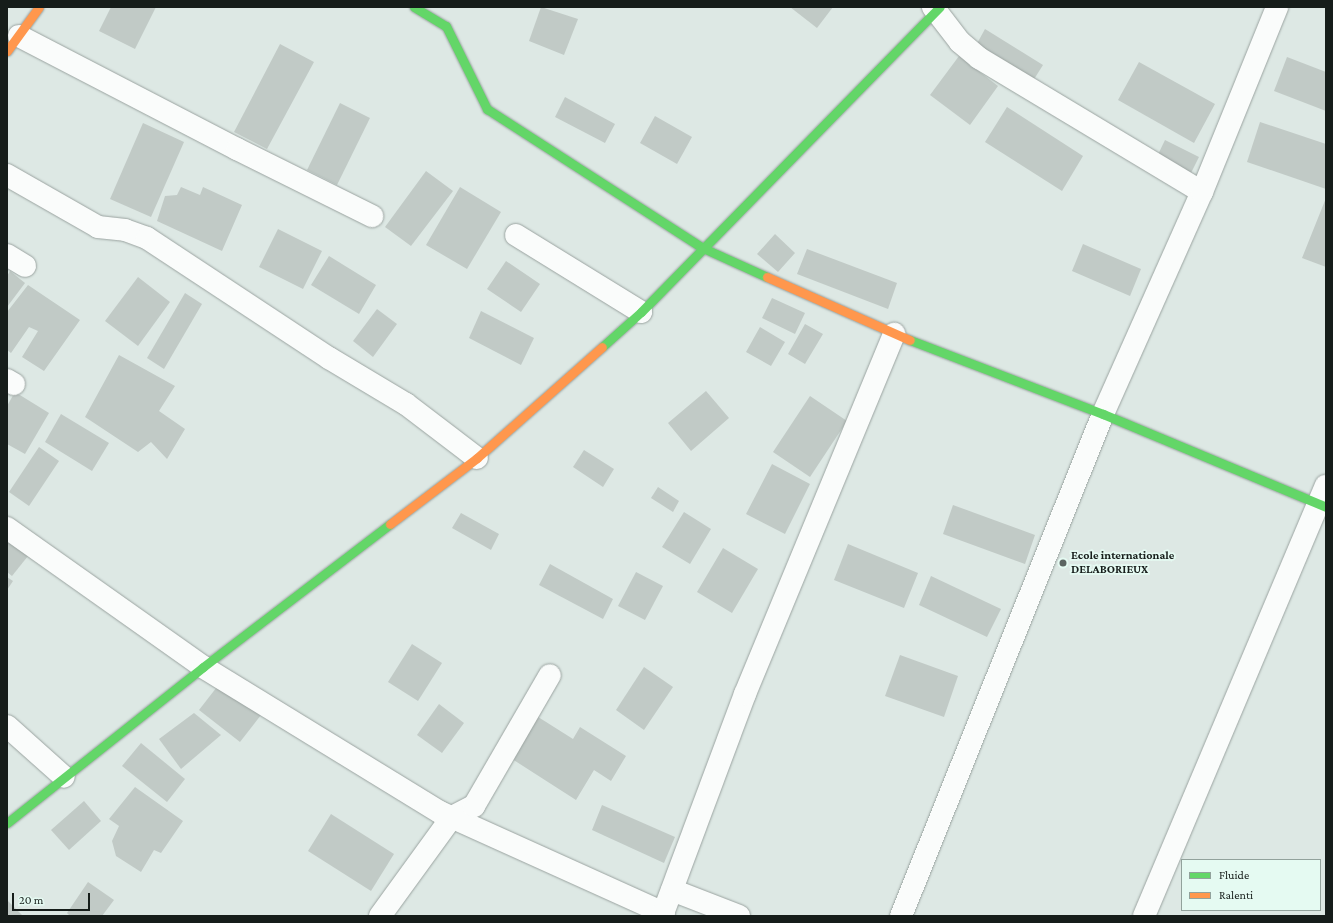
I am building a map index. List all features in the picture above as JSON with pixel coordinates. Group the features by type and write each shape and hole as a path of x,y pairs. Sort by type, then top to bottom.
{"street":[{"path":"40,7 13,44 237,149 372,216"},
{"path":"414,7 446,26 487,109 703,248 894,334 1323,499 1144,916"},
{"path":"901,916 1102,414 1202,192 1277,7"},
{"path":"7,823 203,667 477,458 641,312 936,8 960,42 979,58 1202,192"},
{"path":"7,175 98,227 125,230 147,238 328,358 406,404 477,458"},
{"path":"516,235 641,312"},
{"path":"7,528 203,667 452,817 663,914 745,694 894,334"},
{"path":"380,916 452,817 474,806 550,675"},
{"path":"7,726 64,777"},
{"path":"672,890 739,916"}],"building":[{"path":"111,7 156,7 135,49 99,31"},
{"path":"541,7 578,19 564,55 529,41"},
{"path":"790,7 833,7 817,28"},
{"path":"985,29 1043,65 1031,84 974,49"},
{"path":"280,44 314,62 267,149 234,132"},
{"path":"959,56 998,86 970,125 930,95"},
{"path":"1287,57 1326,72 1326,111 1274,91"},
{"path":"1139,62 1215,104 1194,143 1118,100"},
{"path":"565,97 615,124 605,143 555,117"},
{"path":"340,103 370,118 337,185 307,170"},
{"path":"1007,107 1083,156 1062,191 985,142"},
{"path":"655,116 692,137 677,164 640,143"},
{"path":"1260,122 1326,144 1326,189 1247,162"},
{"path":"143,123 184,142 151,217 110,199"},
{"path":"1165,140 1199,157 1186,183 1152,167"},
{"path":"426,171 453,191 411,246 385,227"},
{"path":"181,187 200,195 203,187 242,205 222,251 157,221 165,196 177,195"},
{"path":"460,187 501,212 467,269 426,245"},
{"path":"1326,198 1326,267 1302,258"},
{"path":"278,229 322,251 303,289 259,267"},
{"path":"775,234 795,253 778,272 757,254"},
{"path":"1083,244 1141,269 1130,296 1072,271"},
{"path":"807,249 897,283 888,309 797,274"},
{"path":"329,256 376,285 359,314 311,285"},
{"path":"506,261 540,284 521,312 487,289"},
{"path":"10,271 25,283 7,307 7,276"},
{"path":"138,277 170,302 138,346 105,321"},
{"path":"28,285 80,320 44,371 22,357 38,331 29,327 11,353 7,350 7,312"},
{"path":"185,293 202,304 164,369 147,358"},
{"path":"772,298 805,313 795,334 762,318"},
{"path":"377,309 397,324 373,357 353,341"},
{"path":"481,311 534,338 521,365 469,338"},
{"path":"805,324 823,334 805,364 788,354"},
{"path":"760,327 785,342 771,366 746,352"},
{"path":"119,355 175,386 159,411 185,429 167,459 151,442 138,452 85,417"},
{"path":"706,391 729,418 691,451 668,423"},
{"path":"15,392 49,413 25,454 7,444 7,406"},
{"path":"810,396 847,421 810,477 773,452"},
{"path":"61,414 109,443 92,471 45,442"},
{"path":"39,447 59,461 29,506 9,492"},
{"path":"584,450 614,469 603,487 573,467"},
{"path":"772,464 810,484 785,534 746,514"},
{"path":"658,487 679,501 673,512 651,498"},
{"path":"953,505 1035,535 1025,564 943,534"},
{"path":"684,512 711,529 690,564 662,547"},
{"path":"461,513 499,534 491,550 452,528"},
{"path":"7,540 28,556 12,576 7,572"},
{"path":"848,544 918,573 904,608 834,580"},
{"path":"723,548 758,569 732,613 697,592"},
{"path":"550,564 613,599 603,619 539,585"},
{"path":"636,572 663,586 645,620 618,606"},
{"path":"931,576 1001,609 987,637 919,605"},
{"path":"7,577 13,581 7,590"},
{"path":"412,644 442,663 418,701 388,682"},
{"path":"900,655 958,676 944,717 885,696"},
{"path":"644,667 673,687 644,730 616,710"},
{"path":"220,683 261,715 240,742 199,710"},
{"path":"439,704 464,723 442,753 417,735"},
{"path":"194,713 221,735 181,769 159,739"},
{"path":"535,715 573,739 580,727 626,756 611,781 594,770 576,800 509,757"},
{"path":"141,743 185,779 167,802 122,766"},
{"path":"135,787 183,821 161,853 154,850 141,872 116,856 112,841 119,826 109,819"},
{"path":"84,801 101,821 69,850 51,830"},
{"path":"602,805 675,837 664,863 592,830"},
{"path":"331,814 394,854 371,891 308,851"},
{"path":"88,882 114,900 102,916 70,916 67,913"},
{"path":"7,900 23,916 7,916"}],"traffic: fast":[{"path":"414,7 446,26 487,109 703,248 767,277"},
{"path":"602,347 641,312 940,7"},
{"path":"910,340 1103,414 1326,507"},
{"path":"7,823 203,667 390,524"}],"traffic: slow":[{"path":"7,51 39,7"},
{"path":"767,277 910,340"},
{"path":"390,524 477,458 602,347"}],"place":[{"name":"Ecole internationale DELABORIEUX","path":"1063,563"}]}
